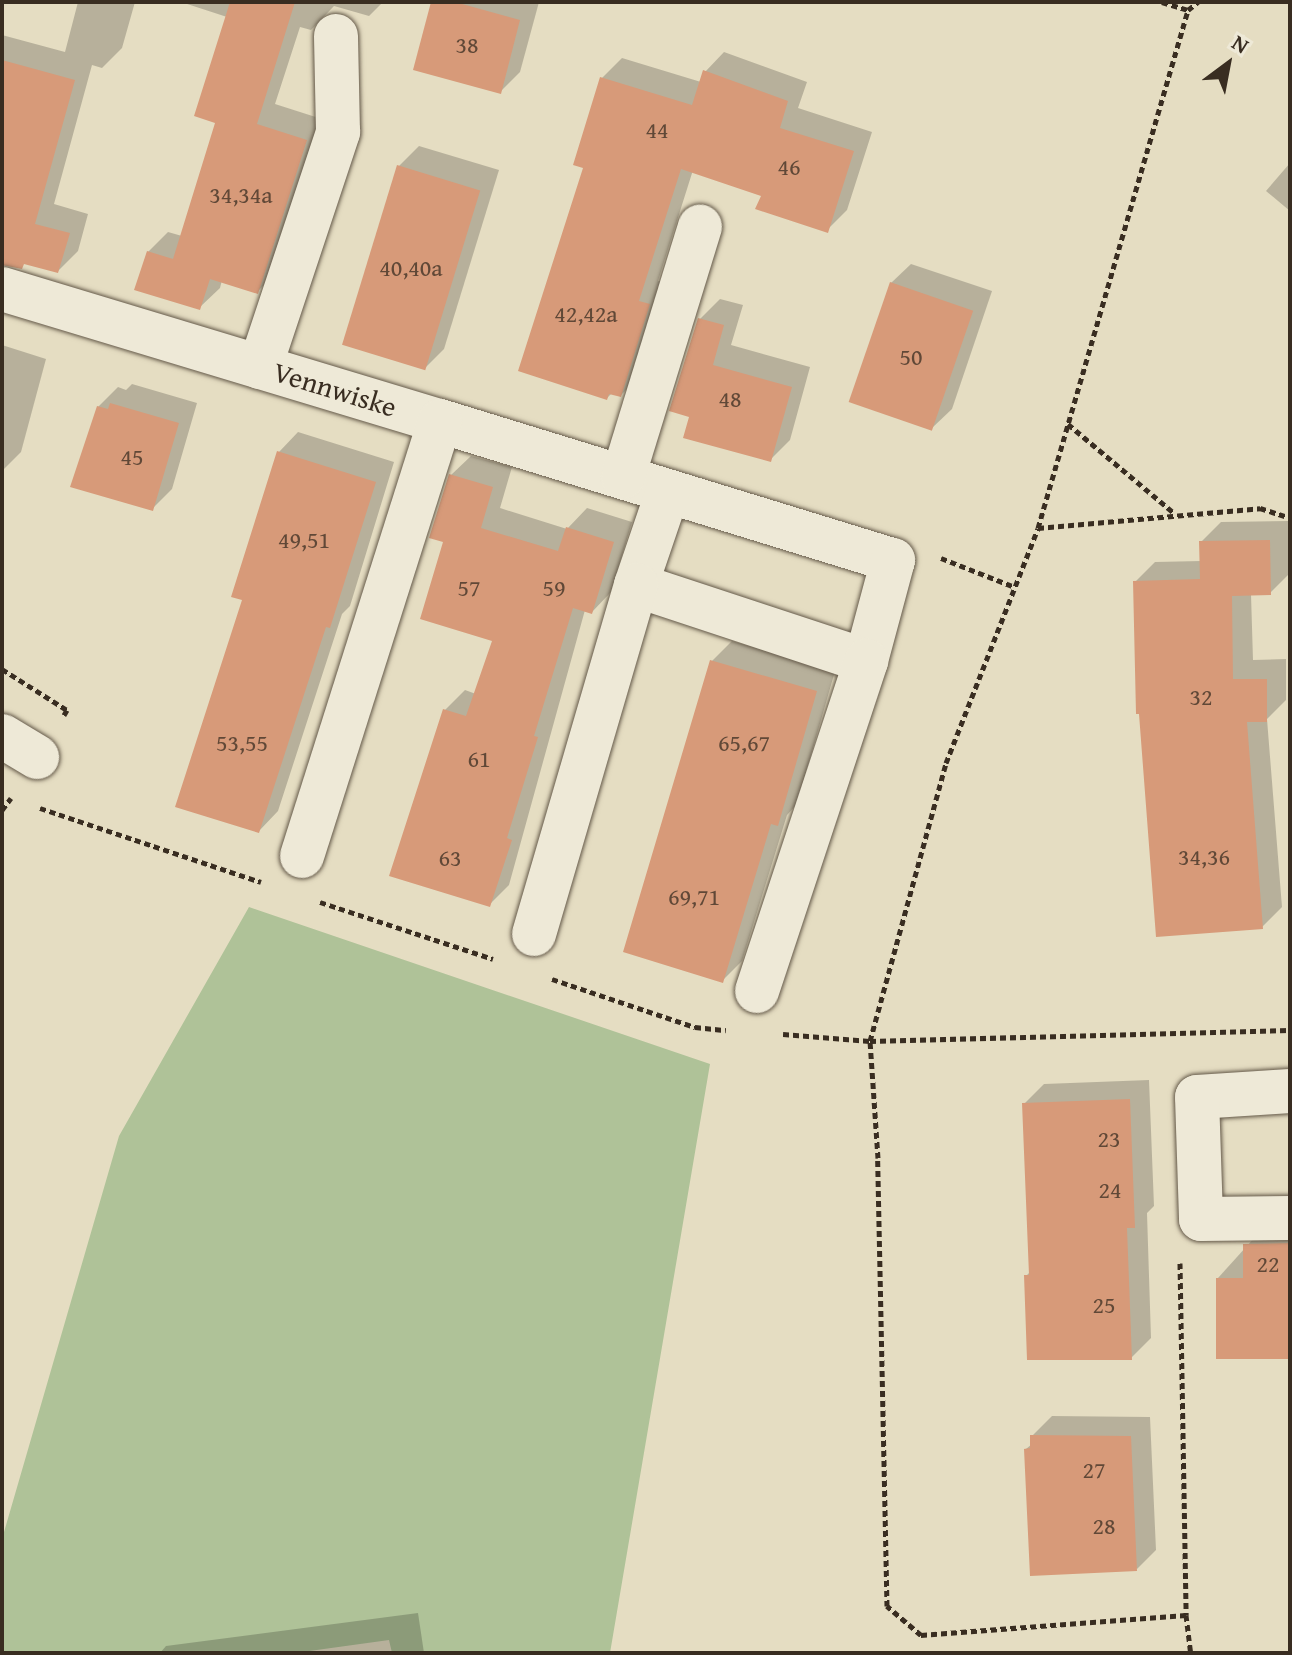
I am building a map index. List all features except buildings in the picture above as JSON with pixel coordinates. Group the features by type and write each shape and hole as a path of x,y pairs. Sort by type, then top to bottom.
{"street":[{"path":"260,367 338,132 336,36"},
{"path":"623,477 700,227"},
{"name":"Vennwiske","path":"2,289 893,560"},
{"path":"302,856 440,421"},
{"path":"521,949 668,491"},
{"path":"757,991 866,661 893,560"},
{"path":"636,585 866,661"},
{"path":"1290,1091 1197,1097 1201,1219 1290,1218"}],"path":[{"path":"1162,2 1188,10"},
{"path":"1186,1615 921,1635 887,1606 878,1158 870,1041 946,763 1038,528 1188,10 1198,2"},
{"path":"1068,424 1174,513"},
{"path":"1038,528 1174,513 1260,508 1290,518"},
{"path":"893,560 913,547 1015,587"},
{"path":"11,798 264,883"},
{"path":"319,901 521,949"},
{"path":"551,979 695,1027 737,1031"},
{"path":"781,1034 870,1041 1290,1030"},
{"path":"1191,1653 1186,1615 1179,1231 1201,1219"}],"green space":[{"path":"249,907 710,1064 610,1653 392,1653 389,1640 295,1653 2,1653 2,1539 119,1136"}]}
